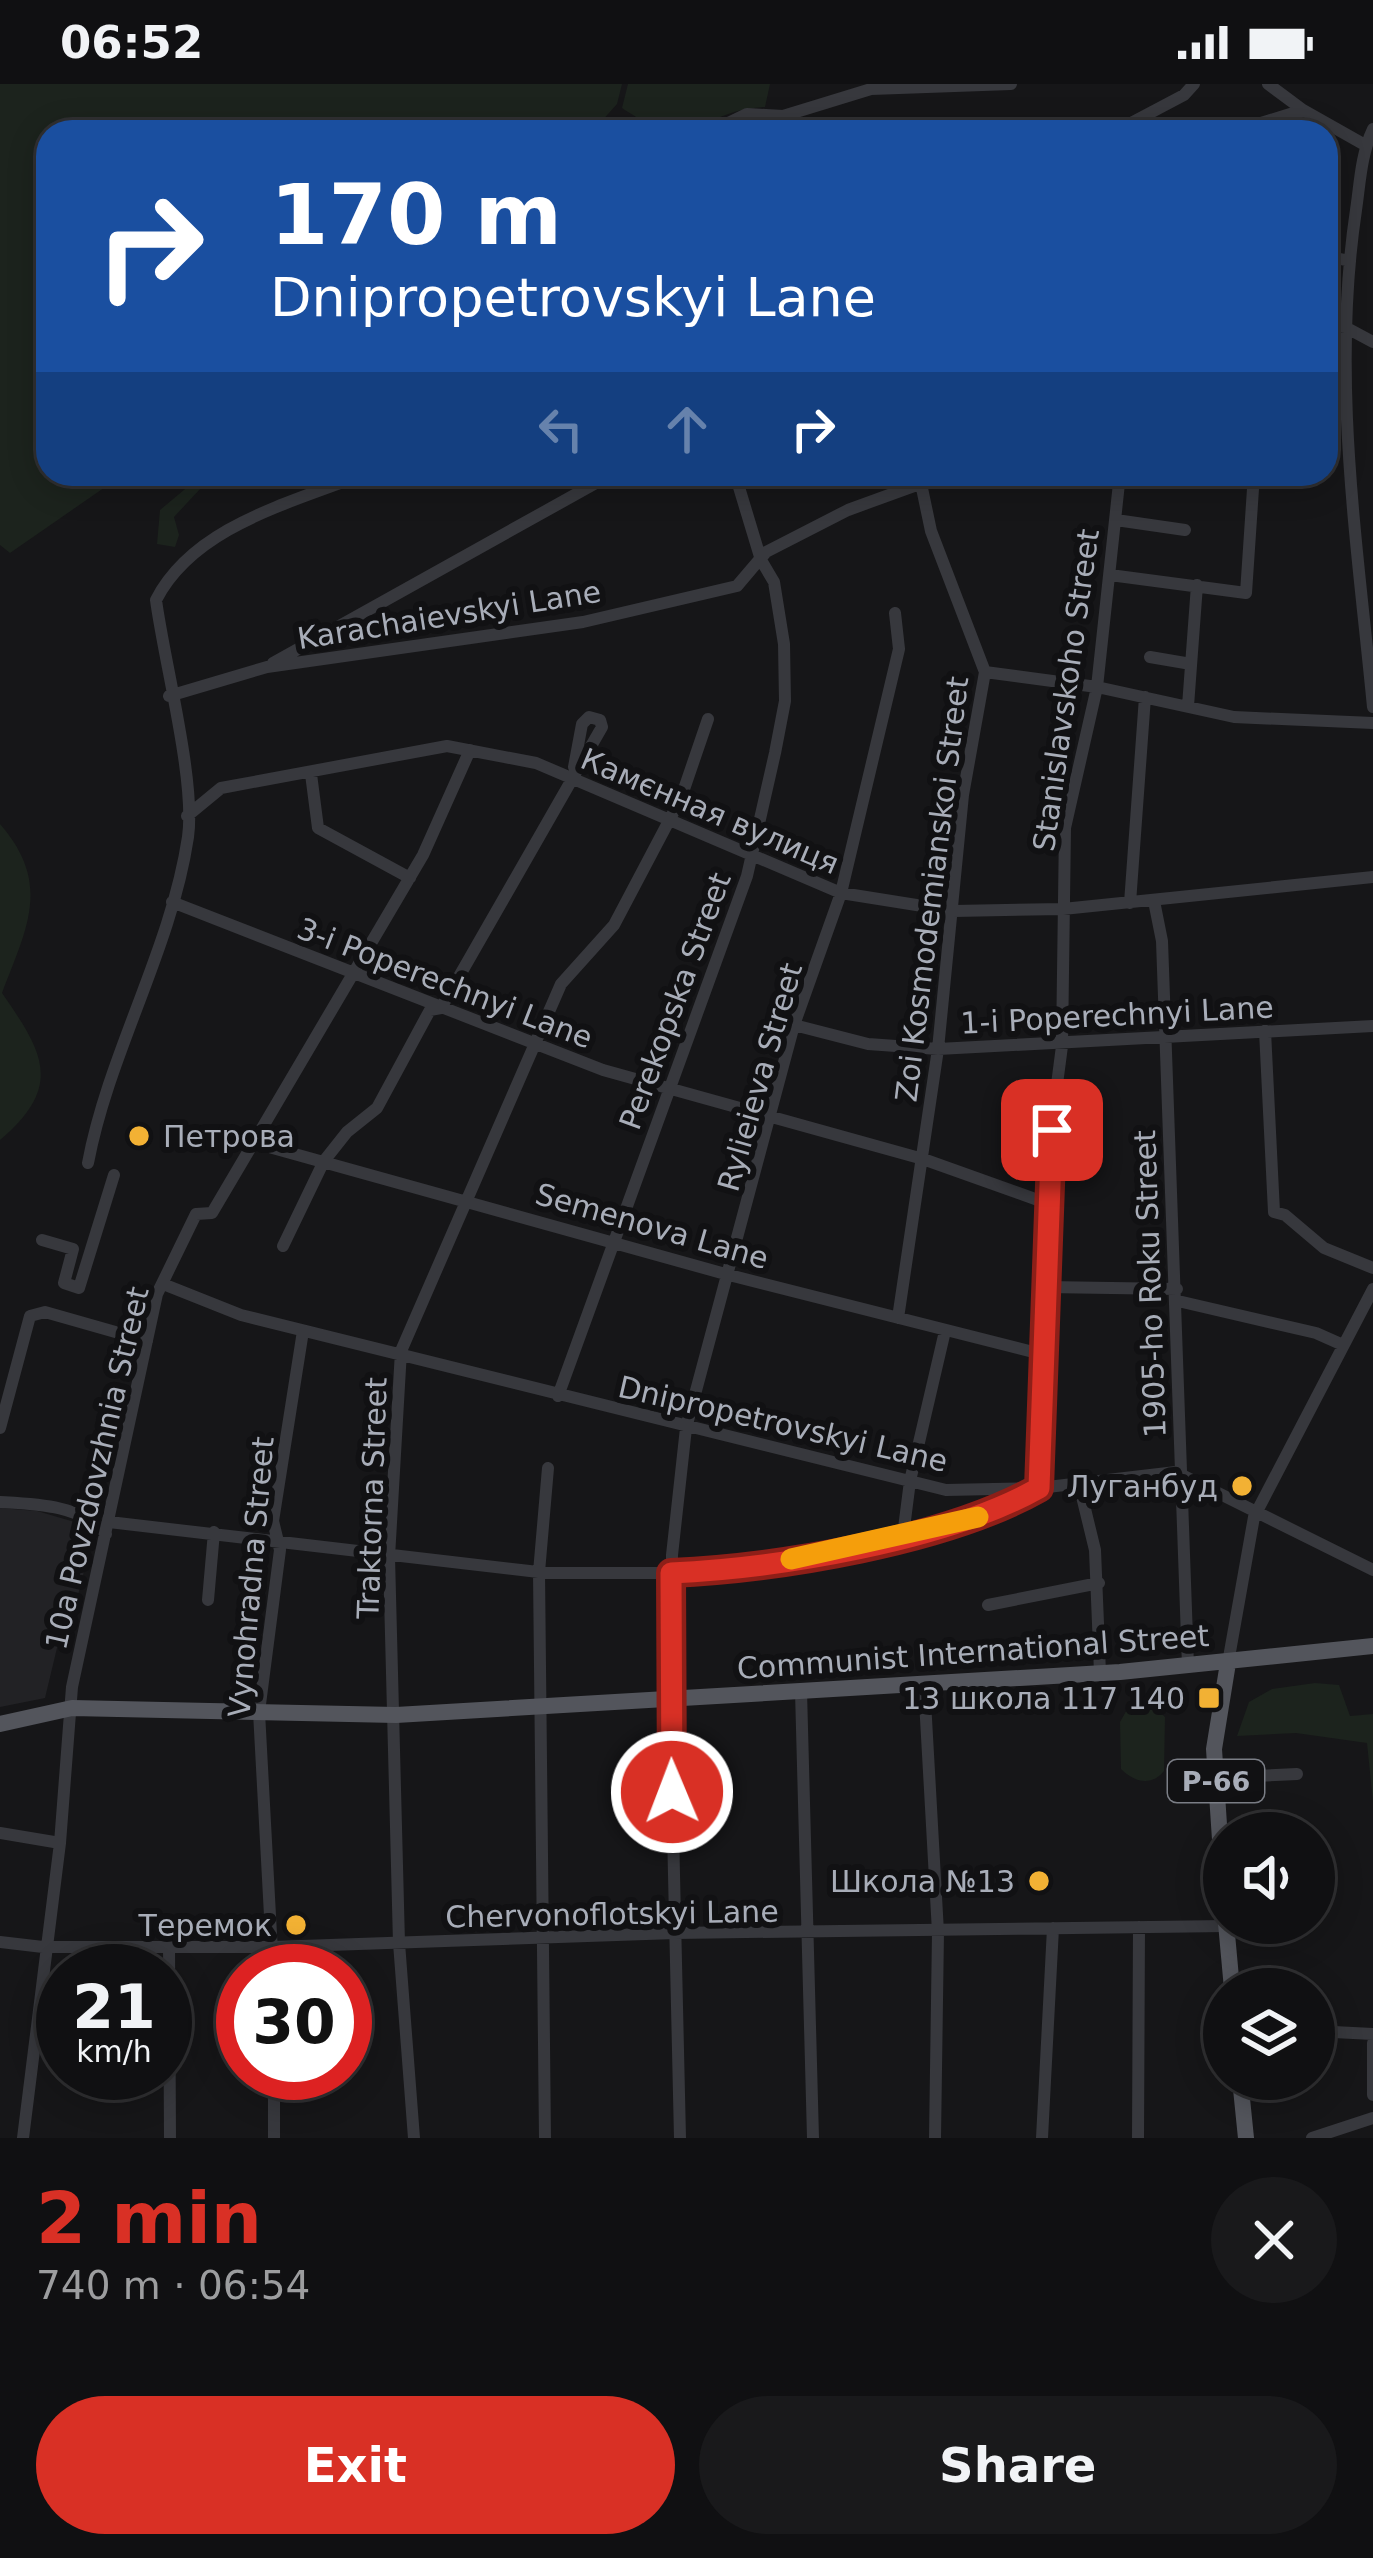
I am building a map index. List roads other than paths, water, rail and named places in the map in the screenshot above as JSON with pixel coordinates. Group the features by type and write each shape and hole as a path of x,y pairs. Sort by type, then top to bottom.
{"main road":[{"name":"Communist International Street","path":"72,1708 396,1715 1100,1673 1373,1646"},
{"name":"Р-66","path":"1218,1812 1216,1730 1228,1663"},
{"path":"0,1724 72,1708"},
{"path":"0,1736 57,1719 72,1708"},
{"path":"1242,2100 1246,2138"}],"street":[{"path":"728,120 782,116 871,89 1011,84"},
{"path":"1137,120 1184,95 1194,84"},
{"path":"1268,84 1321,120"},
{"path":"1271,120 1303,110"},
{"path":"1373,129 1365,145 1368,165 1351,260 1344,403 1373,707"},
{"path":"1338,130 1365,145"},
{"path":"1338,258 1351,260"},
{"path":"1338,326 1373,341"},
{"path":"88,1163 98,1110 172,902 189,833 156,600 168,577 203,543 336,486"},
{"path":"267,668 328,628 427,580 591,486"},
{"name":"Perekopska Street","path":"558,1396 752,854 785,700 784,644 774,581 761,560 739,486"},
{"path":"737,586 766,552 901,486"},
{"name":"Zoi Kosmodemianskoi Street","path":"898,1318 938,1048 963,795 985,672 931,531 923,486"},
{"name":"Stanislavskoho Street","path":"1039,1488 1041,1354 1062,1046 1065,828 1097,687 1119,486"},
{"path":"1110,575 1246,593 1253,486"},
{"path":"1116,520 1185,530"},
{"name":"Karachaievskyi Lane","path":"169,696 267,668 583,622 774,581"},
{"path":"1188,706 1197,585"},
{"name":"Rylieieva Street","path":"670,1699 672,1555 686,1428 794,1025 841,893 898,649 895,613"},
{"path":"1150,657 1191,664"},
{"path":"985,672 1097,687 1272,722 1373,723"},
{"path":"1130,903 1144,697"},
{"name":"Traktorna Street","path":"414,2138 399,1943 389,1557 400,1351 566,974 614,925 681,798 708,719"},
{"name":"Камєнная вулиця","path":"187,816 220,788 447,746 574,773 841,893 954,911 1063,909 1373,877"},
{"name":"10a Povzdovzhnia Street","path":"43,1944 60,1843 72,1687 163,1284 196,1214 212,1213 350,970 410,878 470,750"},
{"path":"284,1246 324,1161 347,1132 377,1108 430,1010 441,1008 574,773"},
{"path":"311,774 314,813 327,837 410,878"},
{"name":"1905-ho Roku Street","path":"1154,901 1162,941 1188,1666"},
{"name":"3-i Poperechnyi Lane","path":"172,902 538,1045 669,1088 923,1159 1049,1204"},
{"name":"1-i Poperechnyi Lane","path":"794,1025 868,1044 938,1048 1062,1046 1373,1026"},
{"path":"1265,1031 1274,1212 1285,1215 1324,1248 1373,1268"},
{"name":"Semenova Lane","path":"251,1142 729,1275 1041,1354"},
{"path":"42,1240 73,1249 64,1283 79,1288 114,1175"},
{"name":"Dnipropetrovskyi Lane","path":"163,1284 241,1316 400,1351 558,1396 946,1490 1181,1476"},
{"path":"1046,1287 1177,1295 1316,1333 1343,1345"},
{"path":"1228,1663 1258,1509 1373,1289"},
{"path":"0,1428 30,1316 45,1312 147,1341"},
{"name":"Vynohradna Street","path":"272,1944 259,1712 277,1543 273,1521 303,1331"},
{"path":"903,1536 910,1481 945,1331"},
{"path":"545,2138 539,1572 548,1468"},
{"path":"1181,1476 1258,1509 1273,1522 1373,1570"},
{"path":"1079,1484 1099,1582 1100,1673"},
{"path":"0,1502 33,1503 93,1519 108,1528 214,1532 539,1572 671,1573 736,1570 903,1536 994,1513 1039,1488"},
{"path":"208,1600 214,1532"},
{"path":"988,1605 1099,1582"},
{"path":"924,1683 938,1932 935,2138"},
{"path":"801,1691 814,2138"},
{"path":"670,1699 680,2138"},
{"path":"1216,1778 1298,1774"},
{"path":"0,1833 60,1843"},
{"name":"Chervonoflotskyi Lane","path":"367,1944 675,1933 1203,1925"},
{"path":"1138,1927 1138,2138"},
{"path":"1042,2138 1053,1928"},
{"name":"Chervonoflotskyi Lane","path":"0,1942 36,1946"},
{"name":"10a Povzdovzhnia Street","path":"22,2138 36,2011"},
{"path":"1335,2033 1373,2038 1373,2095"},
{"path":"170,2100 170,2138"},
{"path":"274,2100 274,2138"},
{"path":"1312,2138 1373,2118"}],"place":[{"name":"Петрова","path":"139,1136"},
{"name":"Луганбуд","path":"1242,1486"},
{"name":"13 школа 117 140","path":"1209,1698"},
{"name":"Школа №13","path":"1039,1881"},
{"name":"Теремок","path":"296,1925"}]}
